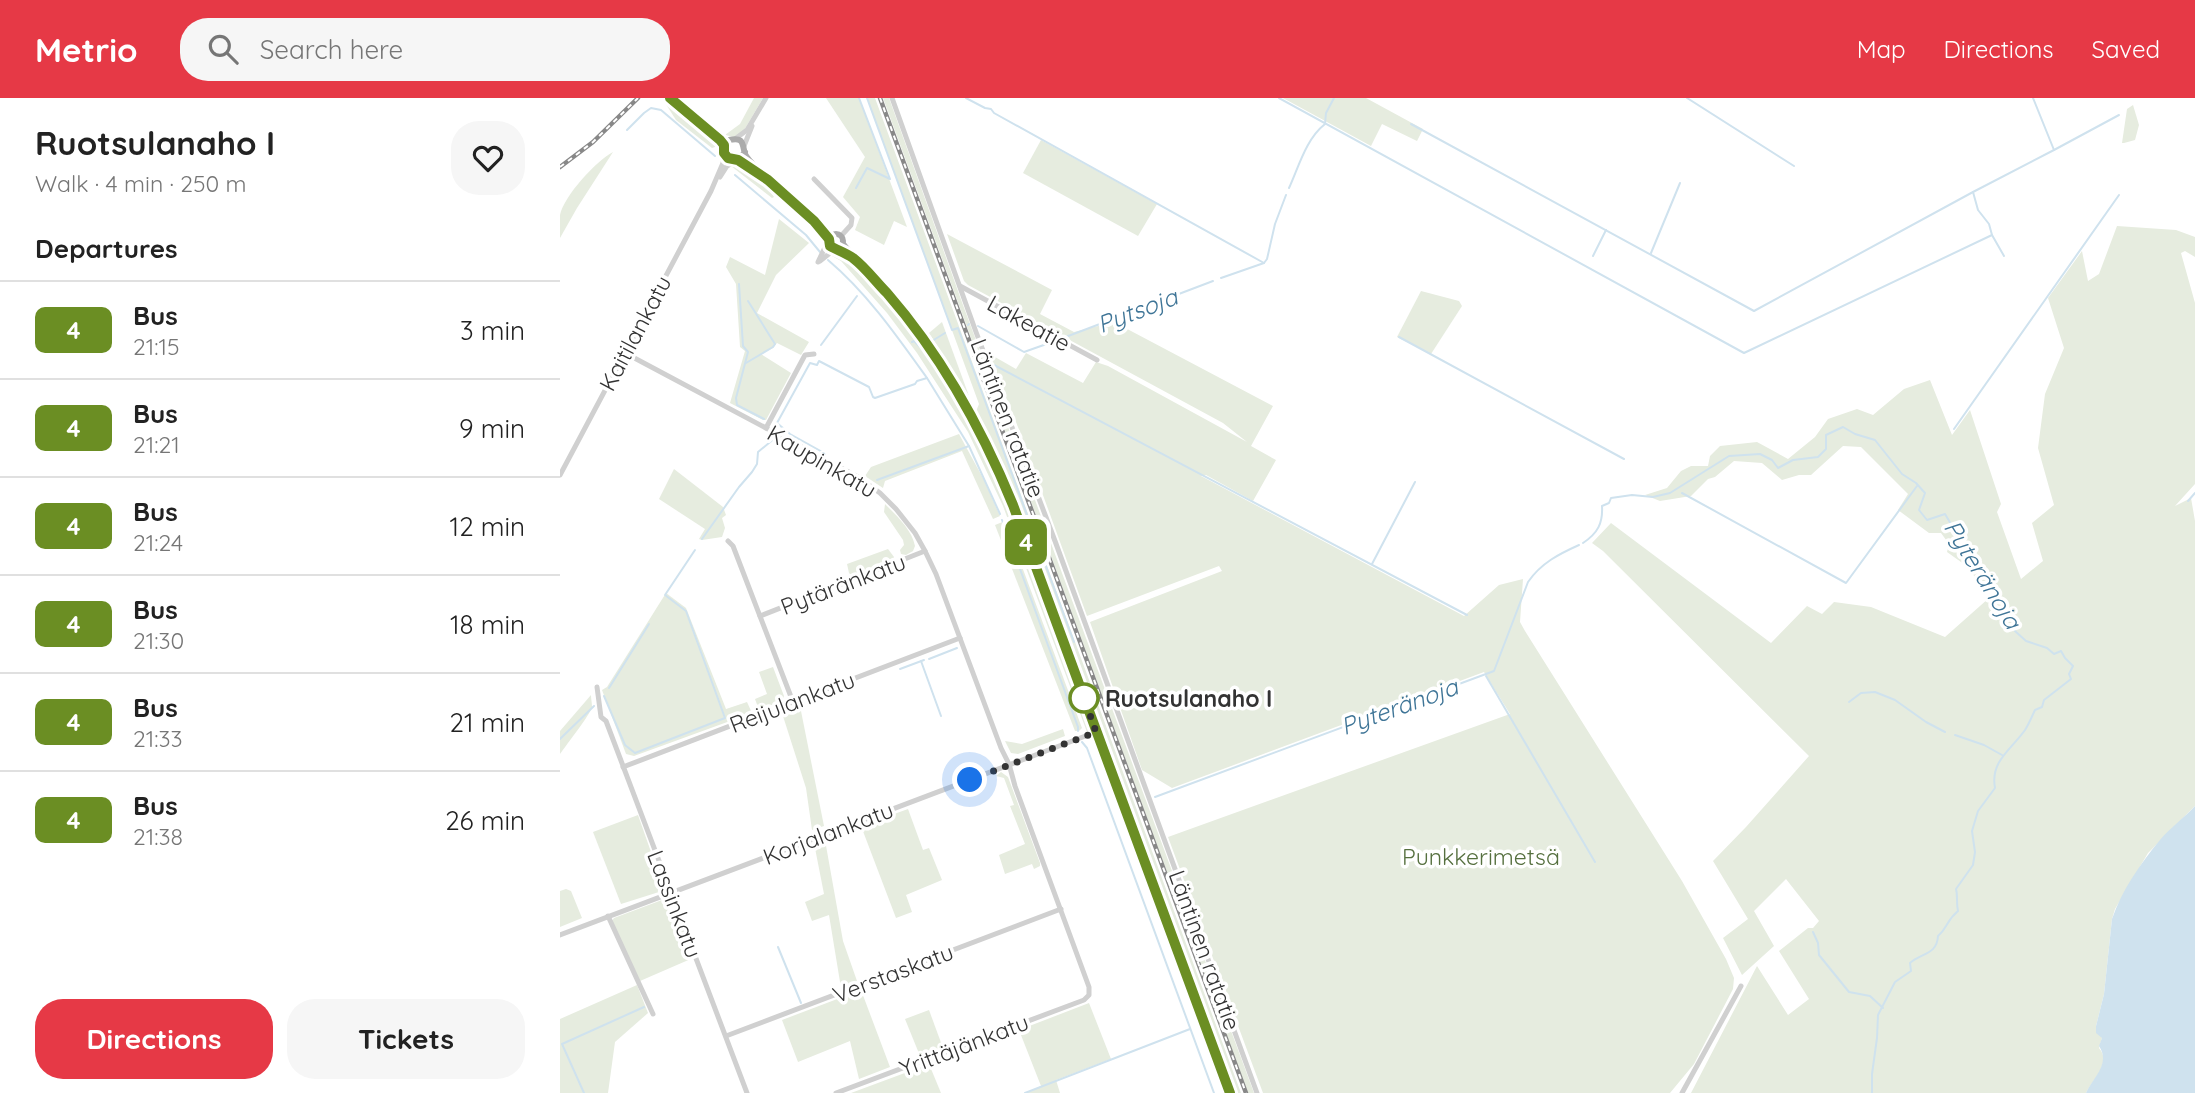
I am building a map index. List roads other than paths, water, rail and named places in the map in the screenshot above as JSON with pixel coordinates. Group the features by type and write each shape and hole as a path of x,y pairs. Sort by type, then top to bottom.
{"main road":[{"path":"670,98 700,123 724,149 728,158 738,160 768,180 814,221 829,240 830,246 838,247 853,258 875,280 911,323 955,389 989,449 1013,505 1230,1093"},
{"path":"700,123 722,136 741,141 768,180"},
{"path":"724,149 734,139"},
{"path":"738,160 745,149"},
{"path":"814,221 839,235"},
{"path":"829,240 832,235 839,235"},
{"path":"838,247 839,235"}],"street":[{"path":"734,139 743,135 766,98"},
{"name":"Läntinen ratatie","path":"892,98 1257,1093"},
{"path":"745,149 754,120"},
{"name":"Kaitilankatu","path":"711,191 724,149"},
{"name":"Kaitilankatu","path":"560,475 711,191 727,166 738,160"},
{"path":"814,179 852,218 851,225 839,235"},
{"path":"829,240 818,262 838,247"},
{"name":"Lakeatie","path":"960,286 1097,360"},
{"name":"Kaupinkatu","path":"625,353 858,477 880,494 905,520 934,568 1061,909 1089,987 1088,995"},
{"path":"765,428 805,355 814,354"},
{"path":"728,541 733,546 793,702"},
{"name":"Pytäränkatu","path":"760,616 925,551"},
{"name":"Reijulankatu","path":"623,767 960,638"},
{"name":"Lassinkatu","path":"597,687 601,717 606,721 747,1093"},
{"name":"Korjalankatu","path":"560,934 1096,732"},
{"name":"Verstaskatu","path":"726,1036 1061,909"},
{"path":"608,916 653,1014"},
{"path":"1682,1093 1741,986"},
{"name":"Yrittäjänkatu","path":"836,1093 1084,1000 1088,995"}],"water":[{"path":"2195,806 2195,1093 2086,1093 2100,1070 2103,1059 2099,1046 2102,1038 2096,1033 2096,1026 2104,994 2112,919 2116,908 2145,858"}],"waterway":[{"path":"856,188 867,168 890,179 859,98"},
{"path":"867,98 952,330 958,328 1074,642"},
{"path":"966,98 991,109 1264,263"},
{"path":"1279,98 1744,353 1992,235"},
{"name":"Pytsoja","path":"1289,188 1308,145 1325,124 1326,113 1334,98"},
{"path":"1687,98 1794,166"},
{"path":"2004,256 1989,224 1978,210 1973,192 2054,150 2033,98"},
{"path":"627,130 651,108 661,110 715,156"},
{"path":"2054,150 2119,115"},
{"path":"1411,124 1754,311 1973,192"},
{"path":"735,175 806,235 820,252"},
{"path":"1651,253 1680,183"},
{"name":"Pytsoja","path":"1221,278 1264,263 1286,195"},
{"path":"1954,429 2119,195"},
{"path":"1593,256 1606,230"},
{"path":"826,454 790,434 777,423 810,363 817,365 819,361 869,387 875,398 927,378 869,301 828,260"},
{"name":"Pytsoja","path":"1063,338 1213,281"},
{"path":"739,284 743,346 748,352 736,398 737,405 764,419"},
{"path":"821,345 857,296"},
{"path":"746,363 775,344 748,301"},
{"name":"Pytsoja","path":"978,326 1024,352 1055,341"},
{"path":"932,341 945,333"},
{"path":"1399,337 1624,459"},
{"path":"912,342 923,350"},
{"path":"994,365 1467,615"},
{"path":"877,480 969,446 927,378"},
{"name":"Pyteränoja","path":"1583,543 1596,531 1602,518 1602,506 1609,503 1611,498 1632,495 1653,497 1670,493 1729,456 1760,454 1772,460 1778,468 1793,460 1818,457 1826,449 1826,435 1843,427 1875,440 1902,474 1916,483 1925,493 1919,510 1927,520 1945,514 1971,558 1985,574 1992,592 2007,605 2015,631 2026,641 2047,648 2054,654 2061,651 2073,666 2069,674 2071,679 2044,700 2042,707 2035,710 2025,730 1999,763 1994,779 1995,788 1978,811 1972,831 1975,852 1973,865 1956,889 1958,911 1938,936 1935,947 1910,963 1911,971 1895,982 1878,1015 1872,1093"},
{"path":"702,539 752,472 757,464 758,452 775,438"},
{"path":"969,446 1000,514"},
{"path":"1372,564 1415,482"},
{"path":"1682,493 1846,583 1917,486"},
{"path":"2188,501 2195,493"},
{"path":"1002,520 1078,731"},
{"name":"Pyteränoja","path":"1155,797 1494,671 1528,582 1545,564 1579,545"},
{"path":"604,696 625,745 635,753 725,718 686,611 665,595 695,550"},
{"path":"609,688 649,624"},
{"path":"929,659 957,648"},
{"path":"900,669 924,660"},
{"path":"921,661 941,716"},
{"path":"1486,676 1595,862"},
{"path":"1849,702 1861,693 1875,692 1895,700 1945,732"},
{"path":"560,739 594,706"},
{"path":"1955,735 1984,745 2002,755"},
{"path":"1082,742 1087,748 1214,1093"},
{"path":"1813,932 1819,955 1849,992 1870,996 1883,1008"},
{"path":"778,947 801,1003"},
{"path":"584,1093 562,1044 644,1007"},
{"path":"1025,1093 1190,1029"}],"railway":[{"path":"560,167 593,142 638,98"},
{"path":"880,98 1246,1093"}],"place":[{"name":"Ruotsulanaho I","path":"1084,698"}],"park label":[{"name":"Punkkerimetsä","path":"1481,856"}]}
